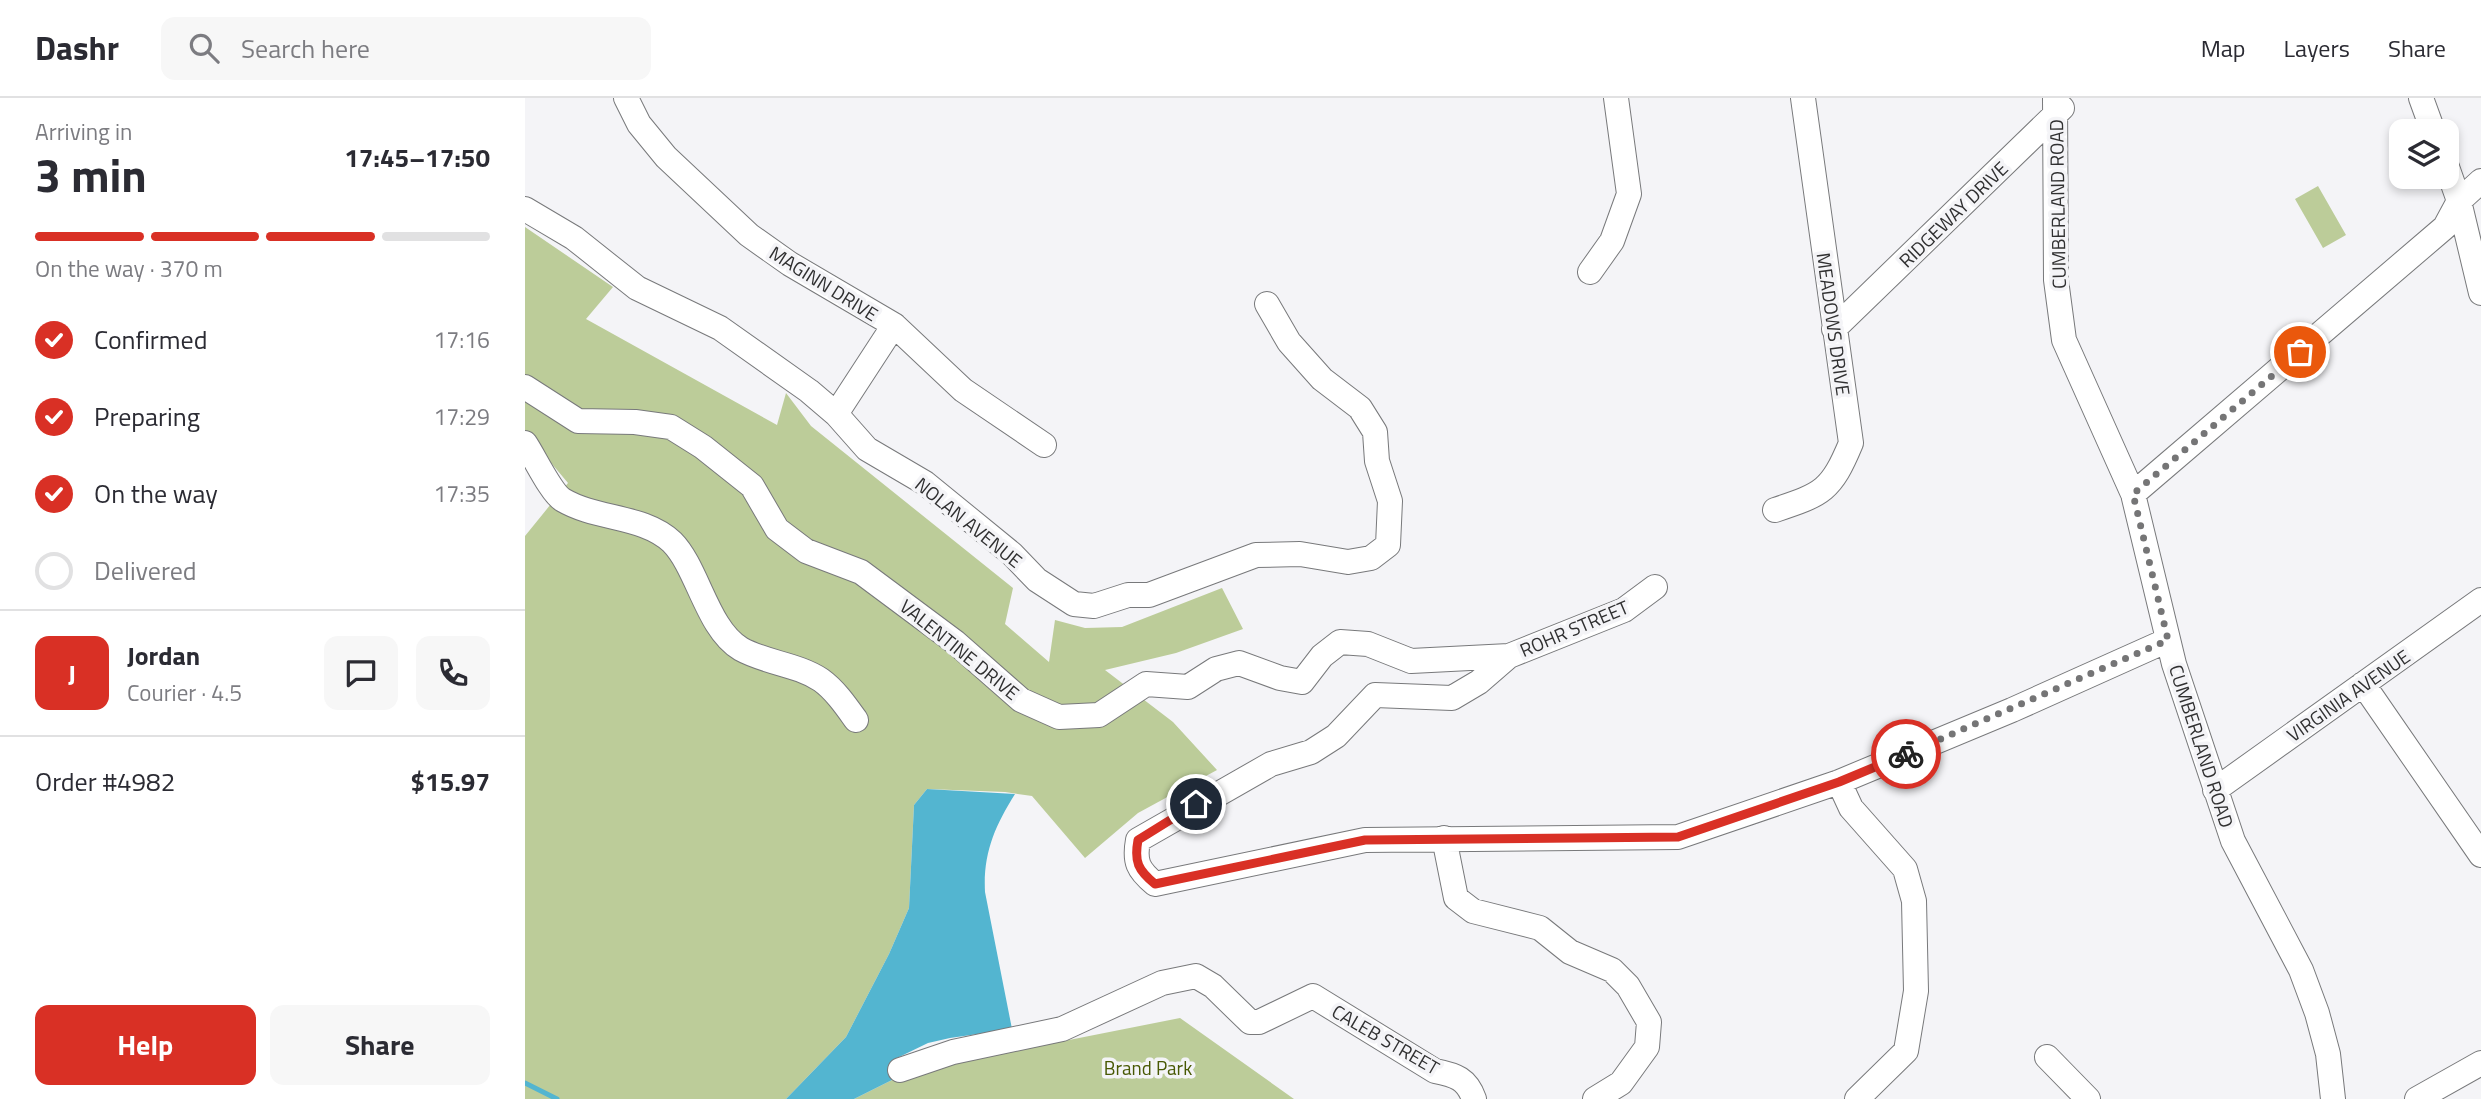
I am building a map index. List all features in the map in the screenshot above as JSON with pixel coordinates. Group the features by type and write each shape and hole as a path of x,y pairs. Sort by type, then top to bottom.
{"street":[{"name":"MAGINN DRIVE","path":"626,98 639,124 666,157 749,235 790,264 894,326 963,390 1044,445"},
{"path":"1590,272 1612,241 1629,194 1616,98"},
{"name":"MEADOWS DRIVE","path":"1775,510 1817,496 1837,476 1850,443 1803,98"},
{"path":"2421,98 2429,119"},
{"name":"RIDGEWAY DRIVE","path":"1834,329 2061,103"},
{"name":"CUMBERLAND ROAD","path":"2061,103 2056,280 2064,340 2133,494 2168,640 2215,790 2233,841 2301,970 2328,1054 2333,1099"},
{"path":"2133,494 2445,228 2459,201 2481,181"},
{"path":"2455,189 2481,293"},
{"name":"NOLAN AVENUE","path":"525,209 575,238 637,288 720,328 809,391 836,414 867,449 925,483 1012,554 1037,580 1074,604 1094,606 1128,595 1149,595 1256,555 1300,554 1348,562 1371,558 1388,545 1390,501 1377,461 1375,432 1360,408 1322,379 1289,342 1267,304"},
{"path":"836,414 894,326"},
{"name":"VALENTINE DRIVE","path":"525,387 578,421 635,422 671,427 703,446 752,486 777,529 806,551 861,572 955,642 1021,700 1059,717 1099,715 1146,684 1188,687 1216,669 1238,663 1280,678 1302,681 1322,656 1340,642 1368,644 1411,661 1509,656"},
{"path":"525,443 561,499 605,517 644,525 672,543 689,569 708,611 739,648 820,680 839,696 856,720"},
{"name":"ROHR STREET","path":"1444,838 1365,840 1155,884 1139,870 1135,856 1138,840 1271,764 1311,751 1336,736 1375,695 1452,698 1479,682 1509,656 1624,610 1655,587"},
{"name":"VIRGINIA AVENUE","path":"2215,790 2481,600"},
{"path":"1595,1099 1621,1083 1647,1047 1649,1022 1641,1005 1612,970 1570,952 1540,928 1473,911 1455,898 1444,838 1678,837 1839,782 2012,710 2168,640"},
{"path":"2363,684 2481,855"},
{"path":"1839,782 1851,808 1905,869 1914,901 1916,991 1906,1051 1857,1099"},
{"name":"CALEB STREET","path":"900,1070 953,1052 1062,1029 1162,983 1196,976 1213,986 1250,1022 1259,1022 1313,996 1435,1071 1454,1074 1469,1084 1474,1099"},
{"path":"2047,1056 2088,1099"},
{"path":"2417,1099 2481,1063"}],"green space":[{"path":"2318,186 2346,235 2323,248 2295,199"},
{"path":"525,227 613,287 586,319 777,425 786,393 811,426 1013,588 1005,624 1049,662 1055,620 1085,628 1122,627 1222,588 1243,629 1176,653 1105,670 1173,722 1217,770 1138,813 1085,858 1032,796 1005,792 927,789 914,805 909,908 889,954 846,1037 786,1099 525,1099 525,536 568,483 525,432"},
{"name":"Brand Park","path":"1180,1018 1294,1099 854,1099 898,1077 938,1066"}],"water":[{"path":"927,789 1015,794 992,840 985,878 985,892 1012,1029 928,1043 895,1059 898,1077 854,1099 786,1099 846,1037 889,954 909,908 914,805"}],"waterway":[{"path":"525,1083 557,1099"}],"way so far":[{"path":"1906,754 2168,640 2133,494 2300,352"}],"route":[{"path":"1196,804 1138,840 1135,856 1139,870 1155,884 1365,840 1678,837 1839,782 1906,754"}]}
